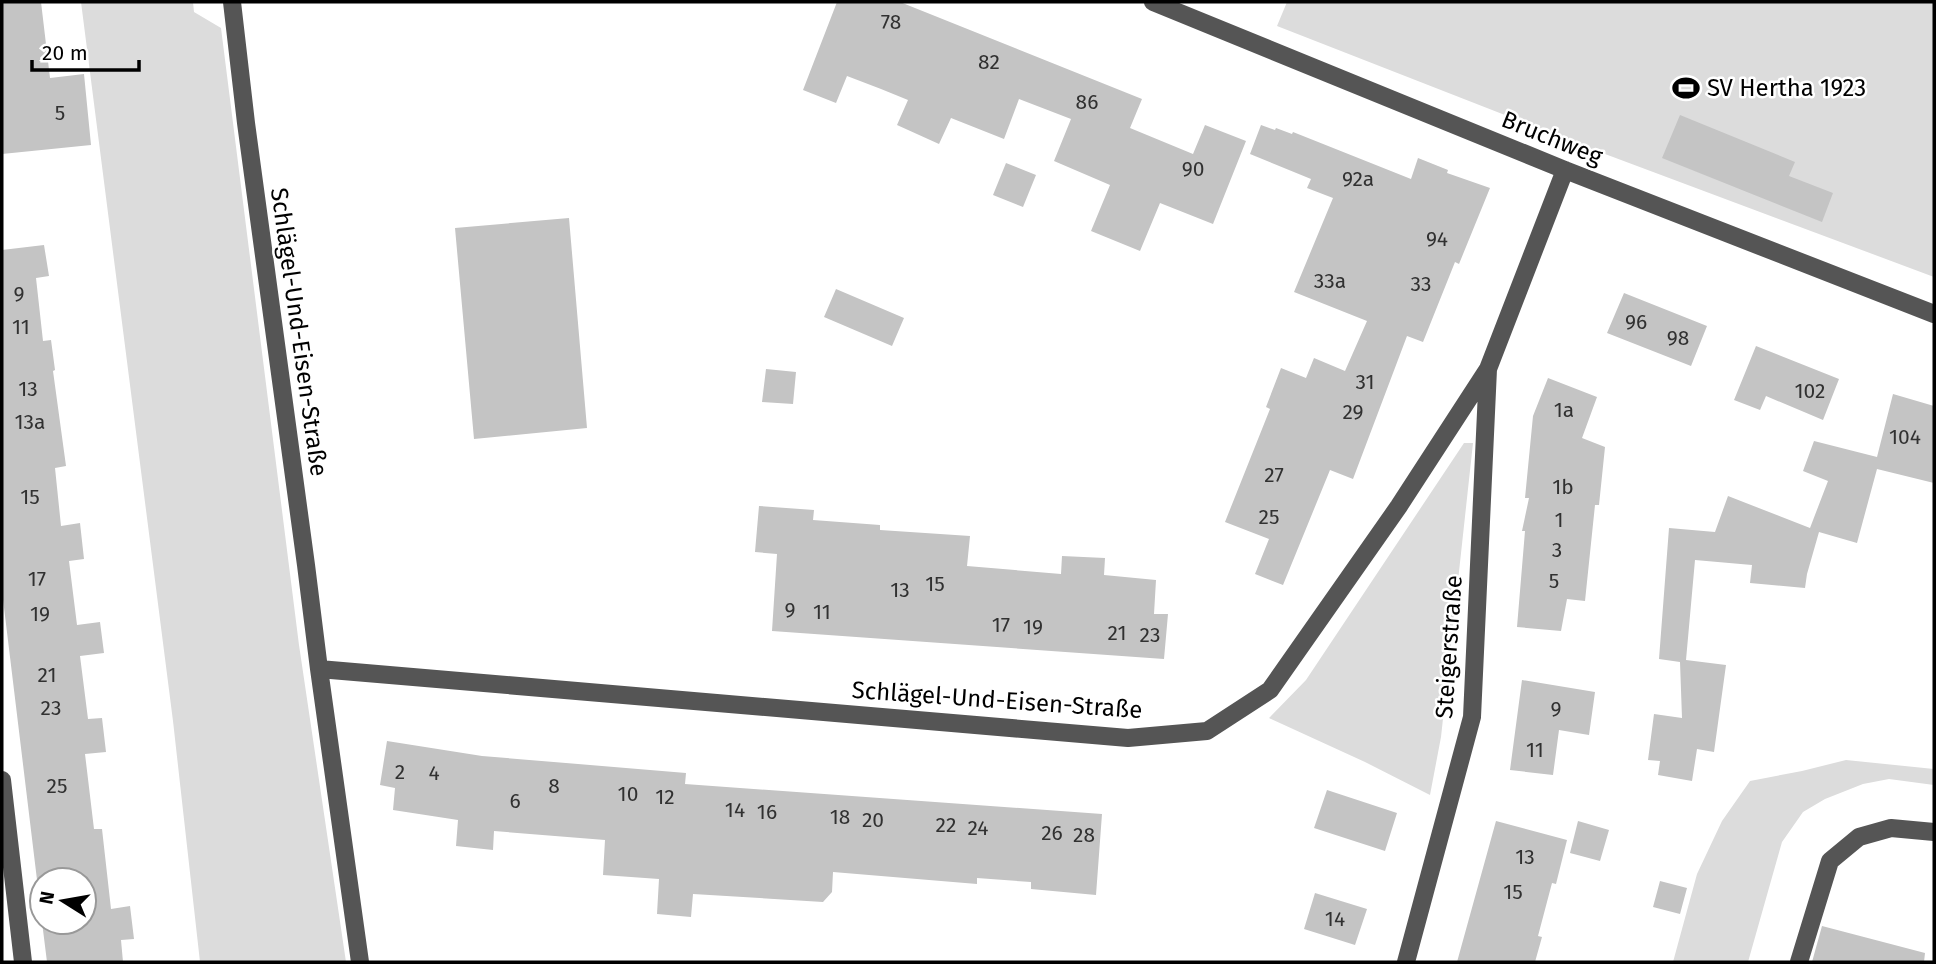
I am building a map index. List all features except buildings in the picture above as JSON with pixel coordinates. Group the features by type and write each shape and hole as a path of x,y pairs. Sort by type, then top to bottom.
{"street":[{"name":"Schlägel-Und-Eisen-Straße","path":"232,2 318,669 360,962"},
{"name":"Bruchweg","path":"1153,2 1565,170 1934,314"},
{"name":"Schlägel-Und-Eisen-Straße","path":"318,669 1129,738 1207,731 1270,690 1399,506 1488,369 1565,170"},
{"name":"Steigerstraße","path":"1406,962 1472,717 1488,369"},
{"path":"2,780 23,962"},
{"path":"1799,962 1830,861 1859,838 1891,828 1934,832"}],"shaded area":[{"path":"81,2 193,2 194,12 221,28 299,645 346,962 200,962 173,721"},
{"name":"SV Hertha 1923","path":"1287,2 1934,2 1934,277 1597,151 1277,26"},
{"path":"1464,443 1473,443 1441,737 1430,795 1269,718 1306,680"},
{"path":"1846,760 1934,769 1934,785 1889,779 1863,784 1825,799 1803,812 1782,842 1748,962 1673,962 1697,874 1722,821 1750,781"}],"place":[{"name":"SV Hertha 1923","path":"1686,88"}]}
